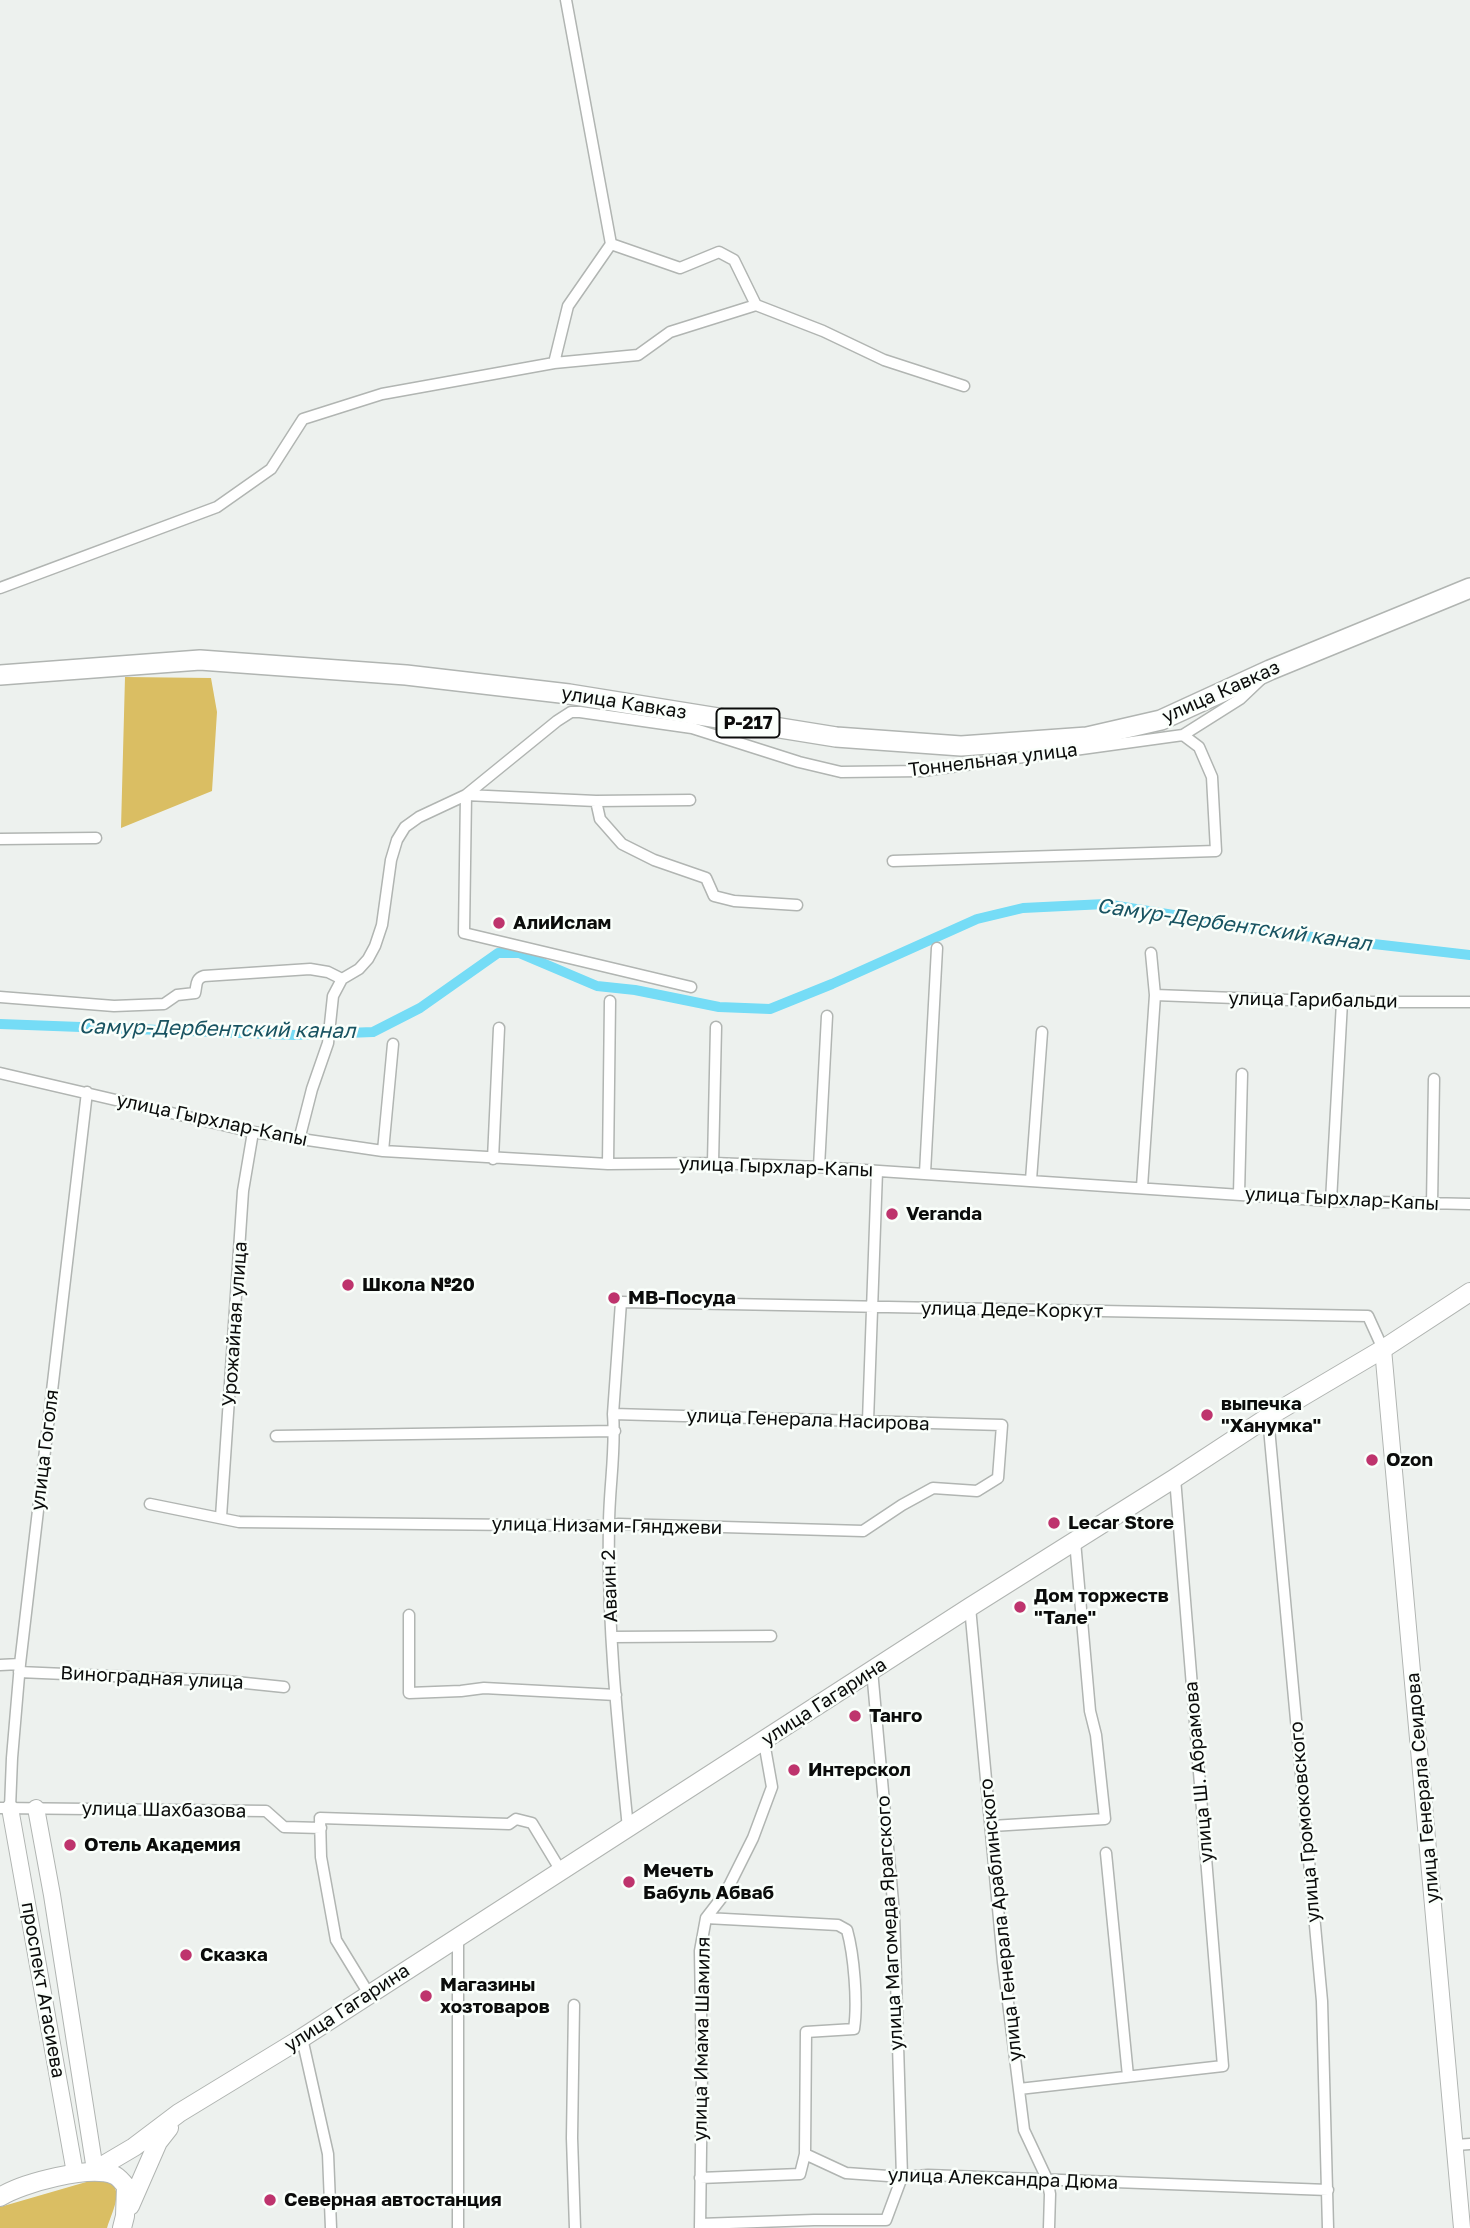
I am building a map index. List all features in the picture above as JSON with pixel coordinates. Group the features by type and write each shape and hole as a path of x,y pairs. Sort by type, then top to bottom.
{"highway":[{"name":"улица Кавказ","path":"0,675 200,660 406,675 569,694 836,737 961,746 1087,737 1161,720 1270,670 1470,588"}],"main road":[{"name":"улица Гагарина","path":"95,2170 134,2147 179,2113 302,2038 970,1607 1470,1292"},
{"name":"улица Гагарина","path":"123,2222 158,2142 179,2113"},
{"path":"4,2192 75,2173 95,2170 116,2175 126,2186 123,2222"}],"street":[{"path":"554,363 568,306 611,244 566,0"},
{"path":"611,244 680,268 719,252 734,260 756,305"},
{"path":"0,588 217,507 271,469 303,419 382,394 554,363 638,355 670,332 756,305 823,331 884,360 964,386"},
{"path":"893,861 1216,851 1212,777 1199,747 1183,735 1240,699 1270,670"},
{"path":"556,721 569,694"},
{"name":"Тоннельная улица","path":"466,795 556,721 571,712 692,728 799,762 841,772 922,771 1183,735"},
{"path":"466,795 464,933 691,987"},
{"path":"299,1140 312,1089 328,1043 333,996 342,979 359,969 375,946 382,925 391,860 397,840 405,827 419,817 466,795 596,801 690,800"},
{"path":"596,801 600,819 622,844 654,860 706,878 714,896 734,901 797,905"},
{"path":"0,839 96,838"},
{"path":"925,1173 937,948"},
{"path":"1142,1187 1155,995 1152,953"},
{"path":"0,997 114,1006 164,1004 177,995 195,993 196,983 204,976 310,969 328,972 342,979"},
{"name":"улица Гарибальди","path":"1155,995 1342,1002 1470,1002"},
{"path":"608,1164 610,1001"},
{"path":"1331,1201 1342,1002"},
{"path":"819,1167 827,1016"},
{"path":"713,1163 716,1027"},
{"path":"493,1159 499,1028"},
{"path":"1031,1180 1042,1032"},
{"path":"383,1151 393,1044"},
{"name":"улица Гырхлар-Капы","path":"0,1073 253,1132 383,1151 608,1164 713,1163 819,1167 1331,1201 1470,1204"},
{"path":"1239,1194 1242,1073"},
{"path":"1432,1205 1434,1079"},
{"name":"улица Гоголя","path":"5,1808 87,1092"},
{"name":"Урожайная улица","path":"221,1517 243,1191 253,1132"},
{"path":"867,1421 877,1171"},
{"name":"улица Деде-Коркут","path":"621,1302 1368,1316 1383,1349"},
{"name":"Аваин 2","path":"621,1302 609,1525 612,1636 628,1828"},
{"name":"улица Генерала Сеидова","path":"1383,1349 1463,2145 1462,2228"},
{"name":"улица Генерала Насирова","path":"613,1414 1002,1425"},
{"name":"улица Громоковского","path":"1268,1417 1322,2001 1328,2228"},
{"name":"улица Низами-Гянджеви","path":"150,1504 239,1522 618,1524 863,1531 933,1488 977,1491 998,1478 1002,1425"},
{"path":"276,1436 615,1432"},
{"name":"улица Ш. Абрамова","path":"1128,2076 1223,2066 1175,1478"},
{"path":"992,1826 1105,1819 1096,1735 1090,1711 1075,1541"},
{"name":"улица Генерала Араблинского","path":"970,1607 1003,1962 1024,2130 1047,2179 1050,2194 1049,2228"},
{"path":"409,1615 409,1693 484,1688 617,1695"},
{"path":"612,1636 771,1636"},
{"name":"Виноградная улица","path":"0,1665 284,1687"},
{"name":"улица Магомеда Ярагского","path":"872,1670 894,1913 902,2177"},
{"name":"улица Имама Шамиля","path":"700,2226 700,1951 706,1918 730,1884 765,1809 772,1787 764,1742"},
{"name":"улица Шахбазова","path":"5,1808 266,1811 284,1827 321,1823 509,1824 516,1819 532,1823 561,1871"},
{"name":"проспект Агасиева","path":"5,1808 75,2173"},
{"path":"36,1808 95,2170"},
{"path":"321,1823 321,1857 336,1940 369,1994"},
{"path":"1019,2089 1128,2076 1106,1853"},
{"path":"700,2178 800,2174 805,2154 806,2032 854,2029 855,2019 847,1930 838,1925 706,1918"},
{"path":"458,1937 458,2228"},
{"path":"574,2005 572,2138 575,2228"},
{"path":"302,2038 328,2154 331,2228"},
{"name":"улица Александра Дюма","path":"805,2154 846,2173 902,2177 928,2175 1328,2190"},
{"path":"700,2226 886,2221 902,2177"}],"shaded area":[{"path":"125,677 211,678 217,712 212,791 121,828"},
{"path":"100,2178 109,2181 116,2191 115,2205 107,2228 0,2228 0,2207"}],"waterway":[{"name":"Самур-Дербентский канал","path":"0,1024 295,1035 373,1032 420,1008 498,953 519,953 597,986 635,990 719,1007 770,1009 977,919 1023,908 1105,904 1304,936 1470,955"}],"place":[{"name":"АлиИслам","path":"499,923"},
{"name":"Veranda","path":"892,1214"},
{"name":"Школа №20","path":"348,1285"},
{"name":"МВ-Посуда","path":"614,1298"},
{"name":"выпечка \"Ханумка\"","path":"1207,1415"},
{"name":"Ozon","path":"1372,1460"},
{"name":"Lecar Store","path":"1054,1523"},
{"name":"Дом торжеств \"Тале\"","path":"1020,1607"},
{"name":"Танго","path":"855,1716"},
{"name":"Интерскол","path":"794,1770"},
{"name":"Отель Академия","path":"70,1845"},
{"name":"Мечеть Бабуль Абваб","path":"629,1882"},
{"name":"Сказка","path":"186,1955"},
{"name":"Магазины хозтоваров","path":"426,1996"},
{"name":"Северная автостанция","path":"270,2200"}]}
